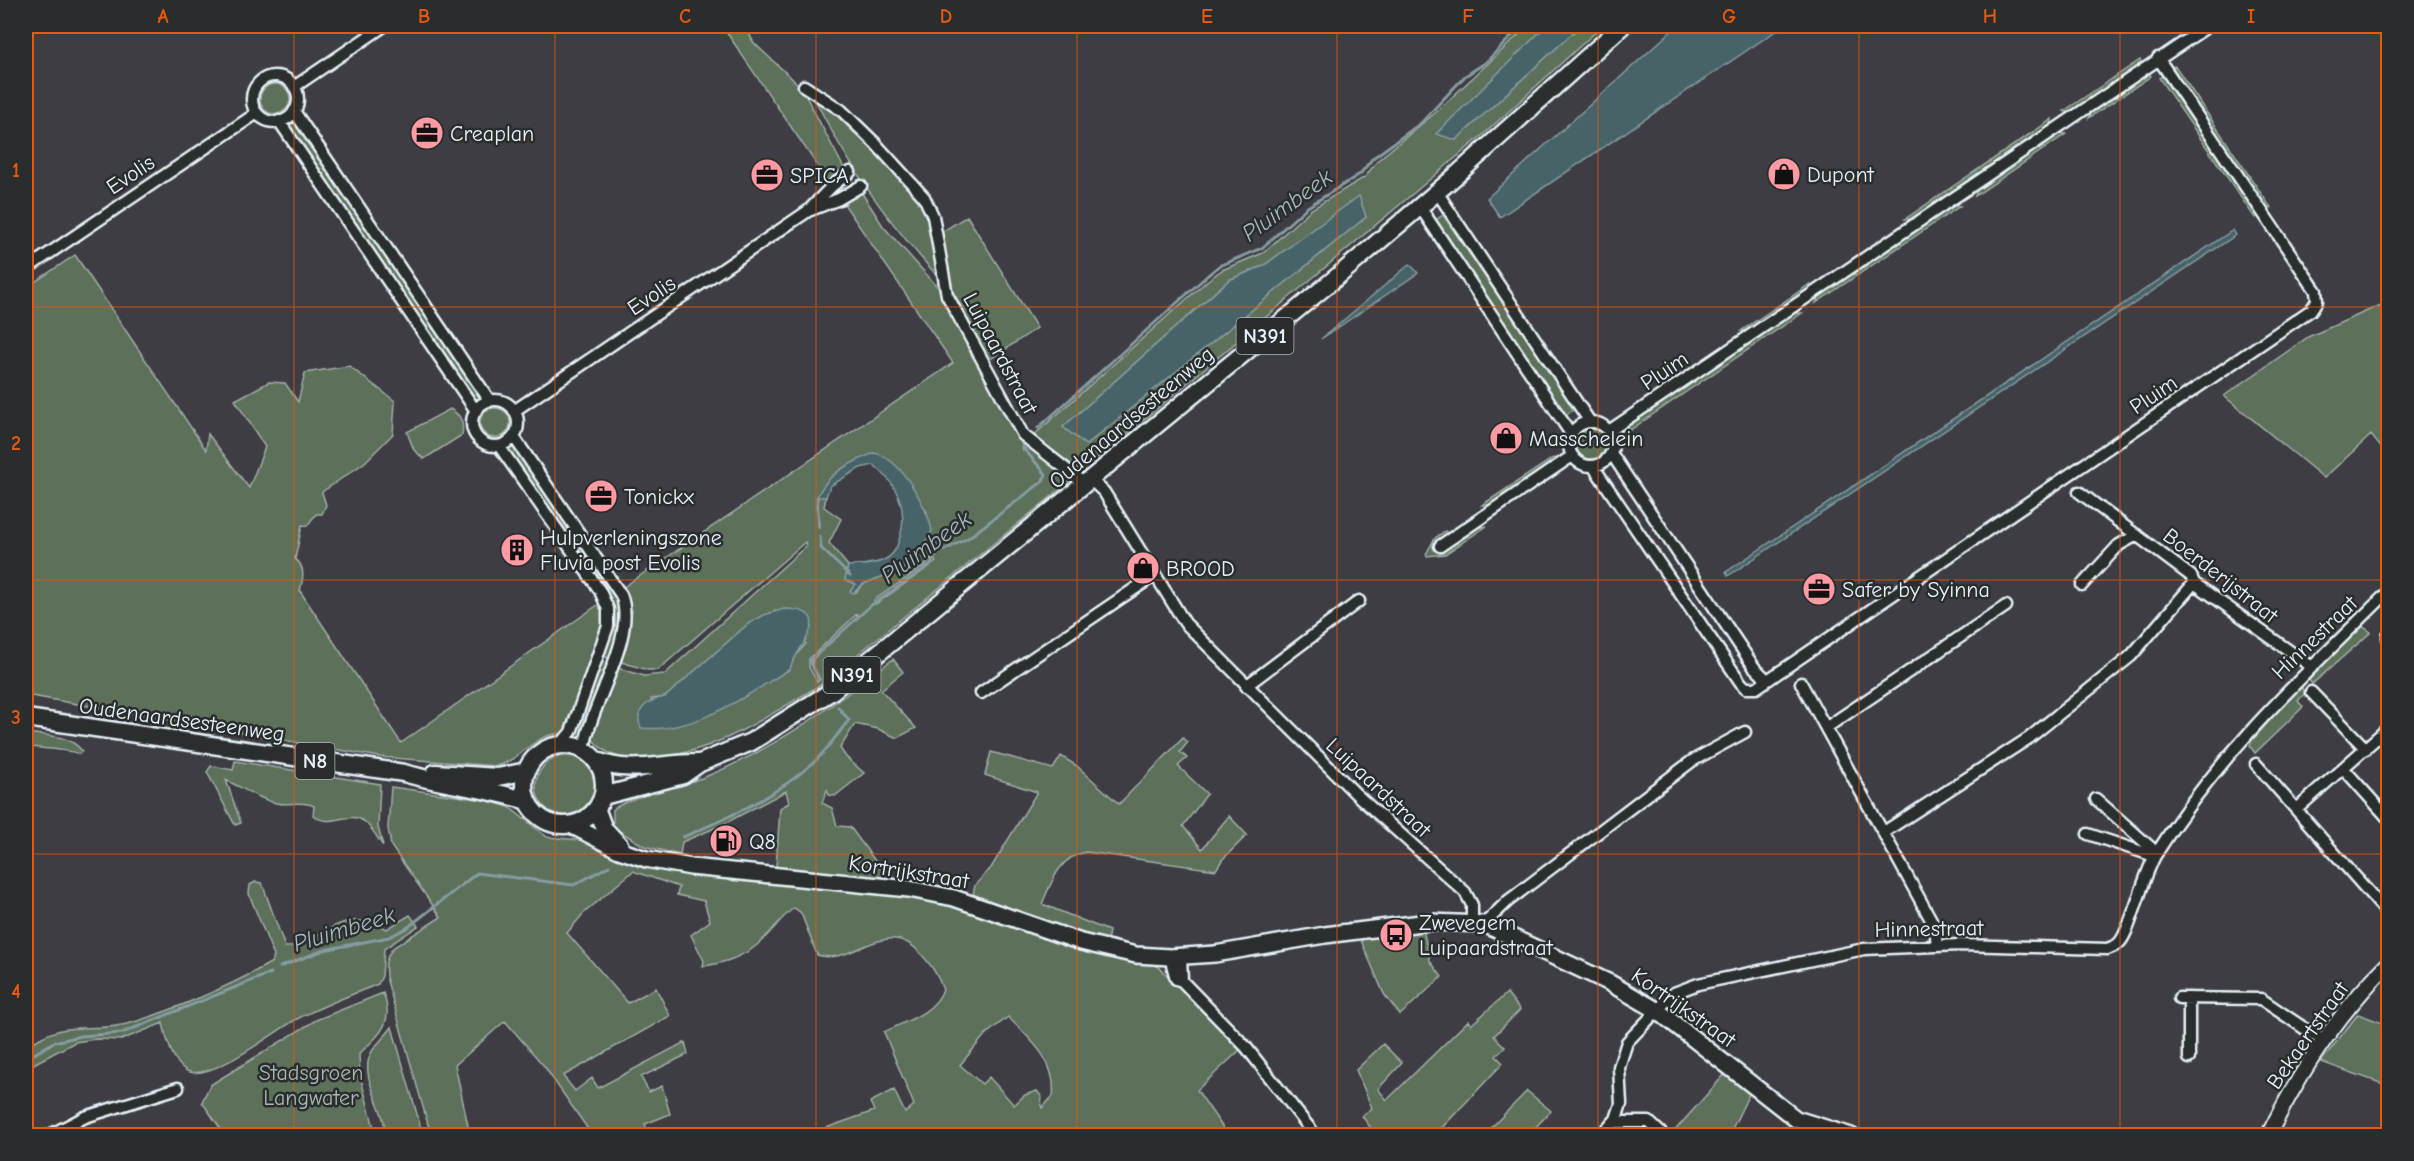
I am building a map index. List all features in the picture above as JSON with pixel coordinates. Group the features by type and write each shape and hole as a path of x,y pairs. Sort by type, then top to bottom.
{"main road":[{"name":"Oudenaardsesteenweg","path":"600,803 683,775 700,763 750,742 832,691 1088,483 1420,207 1622,26"},
{"name":"Oudenaardsesteenweg","path":"26,718 404,773 498,777 527,771"},
{"path":"527,801 524,781 527,771 540,753 560,745 570,745 590,756"},
{"name":"Oudenaardsesteenweg","path":"590,756 609,766 631,768 700,763"},
{"name":"N8","path":"590,756 604,778 600,803"},
{"name":"Oudenaardsesteenweg","path":"404,773 435,783 503,793 527,801"},
{"name":"N8","path":"527,801 533,811 550,823 571,825"},
{"path":"571,825 583,821 600,803"},
{"name":"Kortrijkstraat","path":"600,803 609,835 634,856"},
{"name":"Kortrijkstraat","path":"571,825 634,856 691,867 909,890 954,898 1081,942 1136,956 1176,957 1429,922 1478,923 1610,983 1659,1011 1796,1119 1851,1136"}],"street":[{"path":"294,87 384,26"},
{"name":"Pluim","path":"1609,431 2208,26"},
{"path":"2385,26 2388,33"},
{"name":"Pluim","path":"1593,466 1741,683 1751,689 2316,306 2316,291 2158,58"},
{"path":"279,122 294,111 298,101 294,87 288,81 277,77 260,82 252,98 257,113 264,119 279,122 476,411"},
{"name":"Luipaardstraat","path":"804,86 827,99 848,116 924,197 933,216 947,296 1023,435 1088,483 1104,492 1185,623 1357,795 1465,892 1478,923"},
{"path":"294,111 490,401"},
{"name":"Evolis","path":"26,268 257,113"},
{"name":"Evolis","path":"514,411 808,211 850,171"},
{"name":"Evolis","path":"808,211 838,199 861,186"},
{"path":"1437,192 1590,422"},
{"path":"1420,207 1571,434"},
{"path":"490,401 503,402 514,411 518,426 514,437 500,446 486,445 476,437 472,424 476,411 490,401"},
{"path":"1597,423 1609,431 1613,446 1607,460 1593,466 1581,464 1572,456 1569,445 1571,434 1579,425 1597,423"},
{"path":"514,437 621,595 626,608 624,630 590,756"},
{"path":"500,446 589,574 606,603 609,615 608,626 571,732 560,745"},
{"path":"1611,453 1755,667 1767,680"},
{"path":"1440,546 1572,456"},
{"name":"Boerderijstraat","path":"2079,492 2191,576 2194,583 2312,667"},
{"name":"Boerderijstraat","path":"2082,585 2119,545 2137,535"},
{"path":"981,693 1155,575"},
{"path":"1884,832 2029,738 2131,656 2194,583"},
{"name":"Hinnestraat","path":"1614,1122 1621,1104 1619,1067 1628,1042 1674,993 1729,975 1864,949 1937,945 2107,949 2116,945 2124,935 2143,880 2156,855 2253,725 2388,591"},
{"path":"1246,686 1359,601"},
{"path":"1827,727 2006,606"},
{"path":"1801,683 1935,927 1937,945"},
{"path":"2311,692 2366,749"},
{"path":"2298,808 2388,728"},
{"path":"1478,923 1692,761 1745,732"},
{"path":"2256,764 2298,808 2388,914"},
{"path":"2344,769 2388,818"},
{"path":"2096,799 2156,855"},
{"path":"2088,834 2156,855"},
{"path":"1176,957 1174,975 1246,1047 1316,1135"},
{"name":"Bekaertstraat","path":"2268,1136 2296,1081 2323,1041 2388,964"},
{"path":"2189,1059 2184,998 2260,999 2323,1041"},
{"path":"48,1136 85,1117 178,1088"},
{"path":"1601,1136 1614,1122 1649,1122 1664,1136"}],"green space":[{"path":"732,26 745,26 754,43 801,87 845,170 830,184 725,30"},
{"path":"1528,26 1546,26 1437,134 1456,140 1580,26 1602,26 1484,134 1109,449 1080,470 1033,436 1208,280 1222,270 1263,253 1310,210 1365,177 1378,160 1435,113","holes":["1359,197 1366,217 1086,445 1063,427 1229,280 1263,266"]},
{"path":"2140,60 2142,63 2069,113 2064,111"},
{"path":"2174,66 2271,208 2268,210 2172,69"},
{"path":"2148,72 2151,76 2089,118 2092,111"},
{"path":"2162,76 2258,216 2255,218 2159,78"},
{"path":"275,84 286,88 290,99 286,110 275,114 264,110 260,99 264,88"},
{"path":"810,90 875,146 926,208 940,279 901,234 868,189 838,143"},
{"path":"294,118 484,399 476,405 286,124"},
{"path":"2052,119 2051,125 1912,219 1905,219"},
{"path":"2059,133 2066,134 1975,196 1978,188"},
{"path":"860,190 883,226 943,293 970,352 1019,435 1023,451 1030,443 1069,476 1068,483 820,685 780,709 741,731 699,749 645,759 628,759 613,755 592,739 614,670 618,668 644,676 665,674 806,546 805,542 658,670 648,670 621,662 632,611 622,588 953,363 842,201","holes":["874,453 917,498 927,512 904,568 863,584 856,592 856,584 845,579 848,566 829,543 841,519 824,507 826,497 818,496 834,474","931,558 936,562 876,604 874,600 926,565","775,611 806,644 792,659 790,669 712,713 661,728 651,699 665,697 748,624","857,614 859,617 814,657 812,664 820,679 817,682 809,667 809,659"]},
{"path":"1953,206 1960,206 1816,303 1820,295"},
{"path":"1443,215 1575,409 1564,416 1433,222"},
{"path":"967,216 1037,328 986,362 948,285 940,233"},
{"path":"75,255 206,450 208,434 249,488 265,447 235,400 269,382 285,383 298,402 305,373 349,366 395,401 393,434 364,463 322,492 326,505 322,514 316,514 307,526 302,525 295,559 302,569 303,578 300,591 401,743 602,602 605,619 564,734 554,734 537,741 505,763 496,766 380,757 26,695 26,288"},
{"path":"1810,284 1809,289 1747,331 1741,331"},
{"path":"2388,302 2388,456 2371,435 2324,478 2224,396 2308,337"},
{"path":"1794,313 1802,313 1630,430 1627,427"},
{"path":"495,408 506,412 510,423 506,434 495,438 484,434 480,423 484,412"},
{"path":"450,409 461,420 462,435 424,459 414,450 407,432"},
{"path":"1591,429 1597,430 1605,438 1605,450 1597,458 1591,459 1585,458 1577,450 1576,444 1577,438 1585,430"},
{"path":"514,442 614,590 623,615 610,659 603,656 613,613 506,448"},
{"path":"1553,458 1557,460 1490,505 1482,505"},
{"path":"1487,526 1445,554 1427,556 1426,554 1435,538 1445,531 1448,534 1438,542 1443,551 1479,527"},
{"path":"2362,626 2371,632 2312,684 2308,678"},
{"path":"893,659 903,672 881,690 916,728 897,738 878,729 855,724 840,748 846,757 864,773 835,796 829,795 827,790 822,803 832,808 837,826 850,827 884,873 885,881 776,867 780,808 789,803 786,791 722,825 682,842 680,855 644,846 613,827 613,810 618,806 702,778 754,754 802,726"},
{"path":"600,660 608,664 582,737 574,735"},
{"path":"2300,685 2305,693 2298,701 2303,707 2255,753 2250,746 2251,742"},
{"path":"26,733 71,741 82,751 79,754 26,746"},
{"path":"1183,738 1188,742 1180,752 1187,758 1178,766 1207,794 1183,826 1202,849 1229,816 1247,835 1222,860 1216,870 1086,852 1069,859 1058,871 1042,904 1109,931 1107,942 1068,931 973,894 975,885 991,868 1037,792 985,775 991,752 1053,769 1061,756 1077,766 1119,804"},
{"path":"560,756 572,756 583,761 591,769 596,786 594,798 583,811 572,816 560,816 549,811 541,803 536,792 536,780 541,769 549,761"},
{"path":"235,761 380,784 378,827 383,846 368,825 360,819 319,819 313,815 314,806 305,803 281,804 270,801 226,780 241,823 235,825 207,772 211,766 233,770"},
{"path":"391,787 485,800 509,807 547,837 590,841 607,853 638,866 826,884 960,902 1087,947 1158,966 1240,1050 1197,1090 1228,1135 806,1135 874,1111 870,1102 894,1090 905,1113 914,1105 884,1032 918,1016 933,1005 943,990 934,971 921,954 908,943 895,939 882,940 830,957 817,955 801,913 794,908 762,941 745,953 717,964 703,966 704,961 691,935 710,921 704,901 677,895 679,887 633,871 583,914 567,933 628,1003 656,988 670,1016 563,1076 575,1091 592,1078 598,1088 685,1042 688,1054 641,1077 649,1092 662,1086 670,1114 645,1124 649,1135 592,1135 544,1066 505,1021 455,1065 470,1135 431,1135 386,977 386,965 387,958 394,947 441,917 391,846 388,828","holes":["1008,1017 1041,1052 1051,1072 1053,1096 1042,1108 1041,1096 1037,1091 1025,1095 1014,1105 989,1077 982,1084 960,1065 985,1035"]},
{"path":"255,882 262,883 285,947 298,945 331,928 349,922 366,921 387,929 410,915 418,926 384,949 382,976 378,984 297,1019 243,1054 211,1069 197,1073 187,1071 182,1067 170,1049 163,1023 121,1040 96,1039 75,1042 26,1068 26,1047 54,1032 131,1023 185,1004 272,962 274,956 249,894 250,885"},
{"path":"1423,929 1430,961 1442,977 1400,1015 1384,994 1359,936"},
{"name":"Stadsgroen Langwater","path":"383,993 387,1012 386,1020 379,1034 359,1054 360,1076 376,1135 225,1135 202,1102 210,1085 316,1020"},
{"path":"1507,993 1520,1010 1494,1036 1505,1047 1496,1056 1503,1063 1438,1132 1442,1135 1376,1135 1362,1116 1372,1108 1356,1070 1383,1044 1402,1063 1378,1089 1387,1100 1468,1021 1471,1025"},
{"path":"2358,1014 2388,1025 2386,1085 2321,1062"},
{"path":"392,1027 423,1135 385,1135 382,1115 370,1083 368,1063 371,1053"},
{"path":"1725,1074 1750,1092 1729,1135 1671,1135"},
{"path":"1527,1091 1551,1111 1528,1135 1484,1135"}],"water":[{"path":"1546,26 1580,26 1456,140 1436,134"},
{"path":"1677,26 1783,26 1500,217 1487,198"},
{"path":"1359,196 1366,217 1086,445 1063,427 1229,280 1263,266"},
{"path":"2233,230 2236,235 1728,576 1726,572"},
{"path":"1410,264 1418,273 1321,339"},
{"path":"874,453 884,456 893,463 911,484 925,509 932,531 917,555 904,568 863,584 853,593 850,591 856,584 845,580 848,566 882,561 896,548 903,518 899,499 889,481 874,465 860,468 830,486 826,497 817,497 827,481 834,475"},
{"path":"784,609 801,611 809,616 812,623 810,632 790,669 738,701 700,719 681,725 641,728 639,716 644,706 653,700 665,697 748,624 764,615"}],"waterway":[{"name":"Pluimbeek","path":"1038,428 1219,266 1262,248 1306,208 1360,174 1373,158 1421,123 1465,76 1485,63 1522,26"},
{"name":"Pluimbeek","path":"819,680 810,661 870,606 930,565 937,554 968,538 1042,482 1046,474 1023,448 1024,441"},
{"path":"817,497 819,527"},
{"path":"820,536 821,548 850,576"},
{"name":"Pluimbeek","path":"683,837 734,814 799,775 827,748 849,720 838,707"},
{"name":"Pluimbeek","path":"280,967 324,950 389,937 407,928 477,873 574,885 609,866"},
{"name":"Pluimbeek","path":"26,1059 54,1042 81,1036 122,1033 271,973"}],"place":[{"name":"Creaplan","path":"427,133"},
{"name":"Dupont","path":"1784,174"},
{"name":"SPICA","path":"767,175"},
{"name":"Masschelein","path":"1506,438"},
{"name":"Tonickx","path":"601,496"},
{"name":"Hulpverleningszone Fluvia post Evolis","path":"517,550"},
{"name":"BROOD","path":"1143,568"},
{"name":"Safer by Syinna","path":"1819,589"},
{"name":"Q8","path":"726,841"},
{"name":"Zwevegem Luipaardstraat","path":"1396,935"}]}
